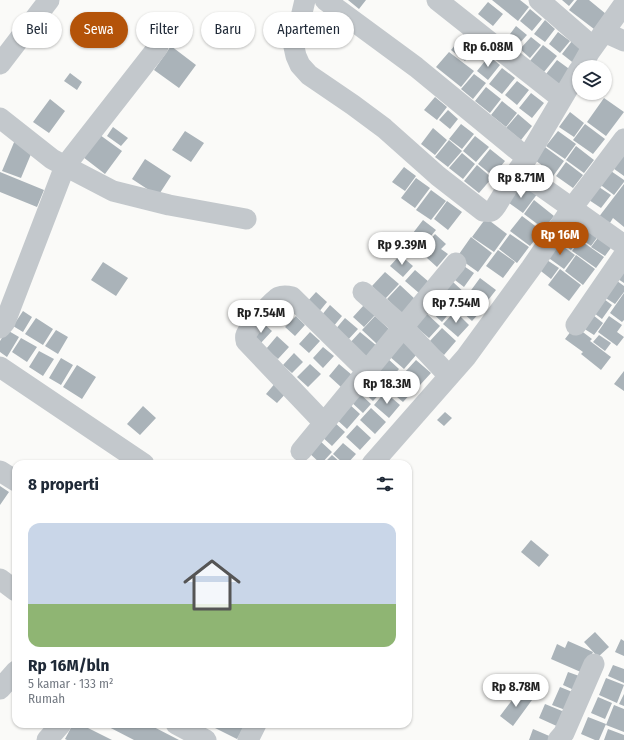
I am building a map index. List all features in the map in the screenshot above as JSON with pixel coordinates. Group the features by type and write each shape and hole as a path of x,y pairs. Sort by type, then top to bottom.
{"street":[{"path":"0,64 49,0"},
{"path":"305,0 294,47 300,65 309,76 353,105 384,128 438,176 483,211 490,212 493,210 572,82"},
{"path":"325,0 411,63 572,208 624,245"},
{"path":"437,0 562,99"},
{"path":"539,0 599,39 624,41"},
{"path":"586,60 624,4"},
{"path":"0,328 6,322 65,166 157,48"},
{"path":"0,118 52,159 113,191 169,205 246,219"},
{"path":"375,460 470,351 531,268 572,208 624,139"},
{"path":"576,325 624,255"},
{"path":"301,451 456,263"},
{"path":"363,292 403,328 448,376"},
{"path":"324,423 246,341 245,336 248,329 273,302 280,297 292,297 367,371"},
{"path":"0,367 138,460"},
{"path":"0,471 12,478"},
{"path":"0,579 12,588"},
{"path":"567,738 594,664"},
{"path":"0,689 12,676"},
{"path":"47,740 58,728"},
{"path":"184,728 206,740"},
{"path":"248,740 254,728"}],"building":[{"path":"348,0 366,0 359,9"},
{"path":"492,0 520,0 529,7 518,21"},
{"path":"562,0 574,0 569,6"},
{"path":"577,0 589,0 606,14 594,29 569,10"},
{"path":"488,2 503,14 493,26 478,14"},
{"path":"530,9 542,19 532,31 520,21"},
{"path":"545,20 555,29 545,42 534,34"},
{"path":"516,26 527,35 517,46 507,38"},
{"path":"558,32 570,41 560,53 549,44"},
{"path":"464,34 478,45 465,61 451,50"},
{"path":"531,37 541,45 530,58 520,49"},
{"path":"572,41 586,53 580,60 572,60 572,62 562,54"},
{"path":"543,45 557,56 544,72 530,61"},
{"path":"170,48 174,48 196,65 179,88 154,70"},
{"path":"449,52 474,71 461,87 436,67"},
{"path":"489,56 500,65 488,80 477,71"},
{"path":"557,60 572,71 560,86 546,74"},
{"path":"502,68 515,78 502,94 489,84"},
{"path":"70,73 82,82 77,90 64,81"},
{"path":"474,74 486,83 473,99 461,89"},
{"path":"517,81 529,90 517,105 505,95"},
{"path":"486,87 501,99 490,113 475,101"},
{"path":"531,93 544,103 532,118 519,108"},
{"path":"435,97 447,107 437,120 424,110"},
{"path":"50,99 65,111 49,133 33,122"},
{"path":"603,100 607,100 624,112 606,136 587,122"},
{"path":"502,101 517,113 506,127 491,115"},
{"path":"448,110 458,119 450,129 439,120"},
{"path":"570,112 584,123 574,137 559,127"},
{"path":"518,114 532,126 521,140 506,128"},
{"path":"461,124 474,134 462,149 449,139"},
{"path":"585,124 605,139 593,154 573,140"},
{"path":"113,127 128,138 121,146 107,136"},
{"path":"433,128 447,140 435,155 421,144"},
{"path":"185,131 204,143 191,162 172,150"},
{"path":"558,131 576,144 565,159 546,146"},
{"path":"100,135 122,151 105,174 83,157"},
{"path":"475,136 489,147 476,162 463,151"},
{"path":"15,140 34,147 21,178 2,171"},
{"path":"449,140 462,151 448,167 435,157"},
{"path":"576,146 594,160 584,173 566,160"},
{"path":"545,147 564,161 551,179 544,174 548,170 535,160"},
{"path":"490,149 505,161 493,176 478,164"},
{"path":"624,151 624,176 610,166"},
{"path":"462,153 475,164 463,179 449,168"},
{"path":"145,159 171,176 158,196 132,179"},
{"path":"566,162 583,175 573,188 556,176"},
{"path":"477,165 492,178 479,193 464,181"},
{"path":"404,167 416,176 405,191 392,182"},
{"path":"608,169 624,180 614,195 598,183"},
{"path":"0,172 44,190 37,207 0,192"},
{"path":"416,178 430,188 415,208 401,198"},
{"path":"624,184 624,227 613,218 608,226 598,218"},
{"path":"596,185 611,195 601,208 586,198"},
{"path":"529,186 538,193 523,213 505,200 515,187 524,194"},
{"path":"431,190 446,201 431,220 416,210"},
{"path":"534,200 554,216 544,229 524,214"},
{"path":"447,201 462,212 448,230 434,219"},
{"path":"522,216 542,231 530,246 510,231"},
{"path":"486,218 507,234 494,252 472,237"},
{"path":"423,220 436,230 425,243 413,233"},
{"path":"567,224 582,235 571,250 556,239"},
{"path":"589,228 599,235 591,246 581,239"},
{"path":"435,234 446,244 441,249 448,254 437,267 427,258 433,252 425,246"},
{"path":"510,234 529,247 517,263 499,249"},
{"path":"600,235 613,245 605,256 591,247"},
{"path":"471,237 492,253 478,272 457,257"},
{"path":"580,240 604,257 596,268 572,251"},
{"path":"557,242 575,255 564,269 546,256"},
{"path":"498,250 515,262 503,278 486,266"},
{"path":"400,255 413,266 403,277 390,266"},
{"path":"576,255 595,269 583,285 565,271"},
{"path":"544,258 559,268 551,279 537,268"},
{"path":"103,262 128,278 116,296 91,280"},
{"path":"461,264 474,273 464,287 451,277"},
{"path":"624,264 624,283 615,277"},
{"path":"560,269 581,285 569,301 548,285"},
{"path":"415,270 429,282 419,293 405,281"},
{"path":"385,272 399,284 385,299 372,286"},
{"path":"480,278 496,290 485,304 469,293"},
{"path":"613,278 624,286 624,292 615,304 601,295"},
{"path":"453,282 467,295 454,310 439,296"},
{"path":"400,285 416,300 403,315 387,299"},
{"path":"316,292 327,302 318,313 306,303"},
{"path":"624,293 624,320 622,322 610,313"},
{"path":"600,296 612,305 602,319 590,310"},
{"path":"470,297 483,309 472,321 459,309"},
{"path":"438,299 451,311 442,322 428,309"},
{"path":"280,304 288,311 278,323 270,315"},
{"path":"330,305 342,316 333,327 321,316"},
{"path":"364,305 375,315 364,327 353,317"},
{"path":"23,311 32,317 23,332 13,326"},
{"path":"455,311 469,325 458,337 443,324"},
{"path":"425,312 440,326 429,338 414,325"},
{"path":"593,315 603,323 594,335 583,328"},
{"path":"296,316 305,325 295,336 285,327"},
{"path":"375,316 390,330 377,344 362,330"},
{"path":"609,316 622,325 617,332 624,337 617,346 598,332"},
{"path":"36,318 53,329 43,345 25,334"},
{"path":"345,318 358,329 346,342 334,331"},
{"path":"263,323 272,331 259,345 250,337"},
{"path":"575,326 592,339 590,341 611,357 601,370 581,354 583,352 565,339"},
{"path":"442,328 456,341 444,355 429,342"},
{"path":"7,330 19,337 7,357 0,352 0,341"},
{"path":"56,330 68,337 58,354 45,346"},
{"path":"310,332 320,341 309,353 299,344"},
{"path":"360,332 377,346 364,361 347,346"},
{"path":"599,335 611,343 605,351 593,342"},
{"path":"277,336 289,347 278,359 266,349"},
{"path":"21,338 37,347 27,362 12,352"},
{"path":"402,341 417,354 404,369 389,356"},
{"path":"323,347 334,356 323,368 313,358"},
{"path":"39,351 54,359 43,376 29,367"},
{"path":"294,353 303,362 292,373 283,365"},
{"path":"386,357 399,369 389,381 375,369"},
{"path":"61,358 73,365 61,385 49,378"},
{"path":"416,360 431,373 420,385 405,372"},
{"path":"310,364 321,374 308,387 297,377"},
{"path":"339,364 352,375 341,387 329,376"},
{"path":"77,365 96,377 82,399 63,387"},
{"path":"624,371 624,391 614,384"},
{"path":"372,375 385,388 373,401 360,389"},
{"path":"402,377 415,389 403,402 390,391"},
{"path":"277,381 288,391 277,403 266,394"},
{"path":"357,391 371,404 363,413 349,400"},
{"path":"385,392 400,405 389,418 374,405"},
{"path":"348,403 360,414 347,429 335,418"},
{"path":"143,406 156,418 140,435 127,424"},
{"path":"371,408 386,422 375,434 360,420"},
{"path":"445,412 452,418 444,426 437,420"},
{"path":"333,421 345,432 332,446 320,435"},
{"path":"357,425 371,438 360,450 346,437"},
{"path":"318,439 332,452 325,460 317,460 307,451"},
{"path":"343,443 356,454 351,460 340,460 333,454"},
{"path":"332,455 338,460 327,460"},
{"path":"0,486 9,492 0,505"},
{"path":"531,540 549,555 539,567 521,552"},
{"path":"595,632 609,647 598,657 584,642"},
{"path":"621,639 624,641 624,656 615,652"},
{"path":"568,641 593,652 583,673 551,659 557,644 565,648"},
{"path":"613,665 624,669 624,683 608,676"},
{"path":"568,672 582,677 576,691 563,685"},
{"path":"606,678 624,685 617,703 599,695"},
{"path":"560,687 575,693 568,711 552,705"},
{"path":"519,691 532,700 513,726 500,716"},
{"path":"624,694 624,706 619,704"},
{"path":"598,697 612,703 605,719 591,713"},
{"path":"545,704 567,713 561,728 539,718"},
{"path":"614,705 624,709 624,732 606,725"},
{"path":"588,717 606,724 599,740 595,740 581,734"},
{"path":"71,728 88,728 112,740 67,740 65,739"},
{"path":"111,728 156,728 179,740 134,740"},
{"path":"215,728 243,728 237,739"},
{"path":"533,729 554,738 554,740 529,740"},
{"path":"608,729 624,735 624,740 604,740"}]}
